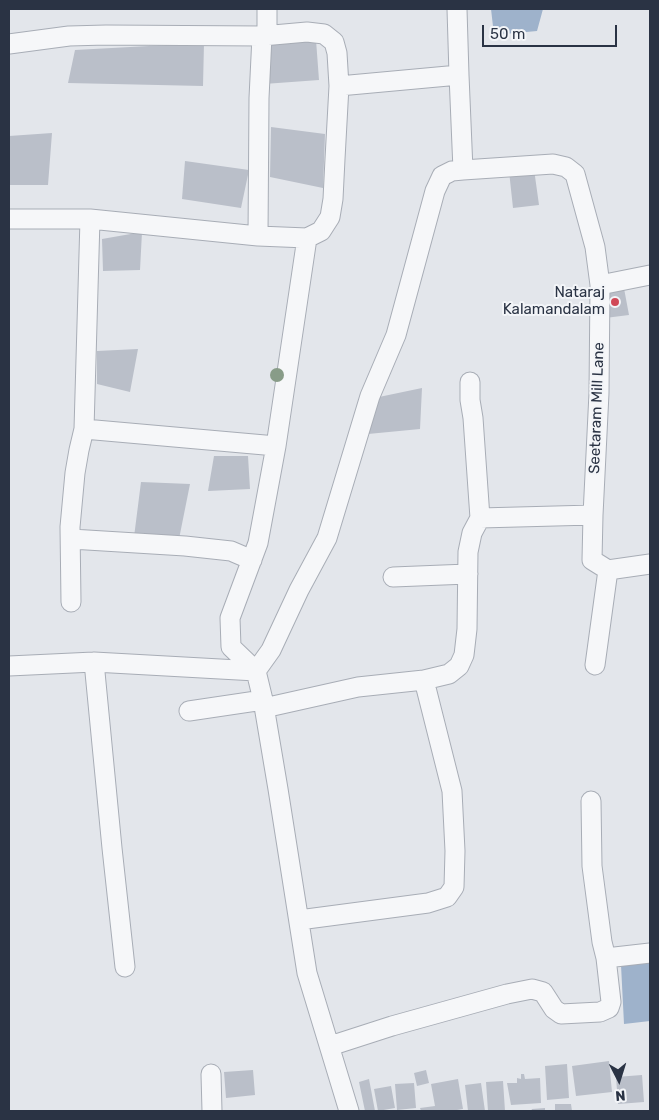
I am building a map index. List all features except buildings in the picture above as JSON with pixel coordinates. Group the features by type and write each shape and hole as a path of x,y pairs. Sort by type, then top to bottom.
{"street":[{"path":"258,236 259,98 267,9"},
{"path":"256,671 271,650 299,590 327,538 370,396 396,336 435,191 442,176 452,171 463,170 457,9"},
{"path":"9,44 88,35 264,36 308,32 324,34 334,42 337,53 339,86 333,200 330,218 321,231 307,238 258,236 90,219 9,219"},
{"path":"339,86 459,75"},
{"name":"Seetaram Mill Lane","path":"463,170 553,164 566,167 575,174 595,247 600,285 600,393 592,560 608,570"},
{"path":"71,602 70,527 75,473 84,430 90,219"},
{"path":"307,238 276,446 258,543 230,618 232,647 256,671 278,789 307,973 349,1111"},
{"path":"600,285 650,275"},
{"path":"189,711 263,704 358,688 424,680 449,674 459,666 464,655 467,629 468,552 472,533 480,518 470,382"},
{"path":"84,430 276,446"},
{"path":"480,518 593,515"},
{"path":"71,539 185,546 231,551 252,560"},
{"path":"596,665 608,570 650,564"},
{"path":"393,577 468,574"},
{"path":"9,666 94,662 256,671"},
{"path":"94,662 125,967"},
{"path":"299,920 428,903 447,897 454,887 455,851 452,791 424,680"},
{"path":"330,1046 392,1026 506,994 532,990 543,992 554,1009 562,1014 600,1012 609,1008 611,1002 606,958 602,942 592,866 591,801"},
{"path":"606,958 650,954"},
{"path":"211,1074 212,1111"}],"water":[{"path":"491,9 543,9 537,31 494,35"},
{"path":"650,963 650,1021 624,1024 621,965"}],"place":[{"name":"Nataraj Kalamandalam","path":"615,302"}]}
